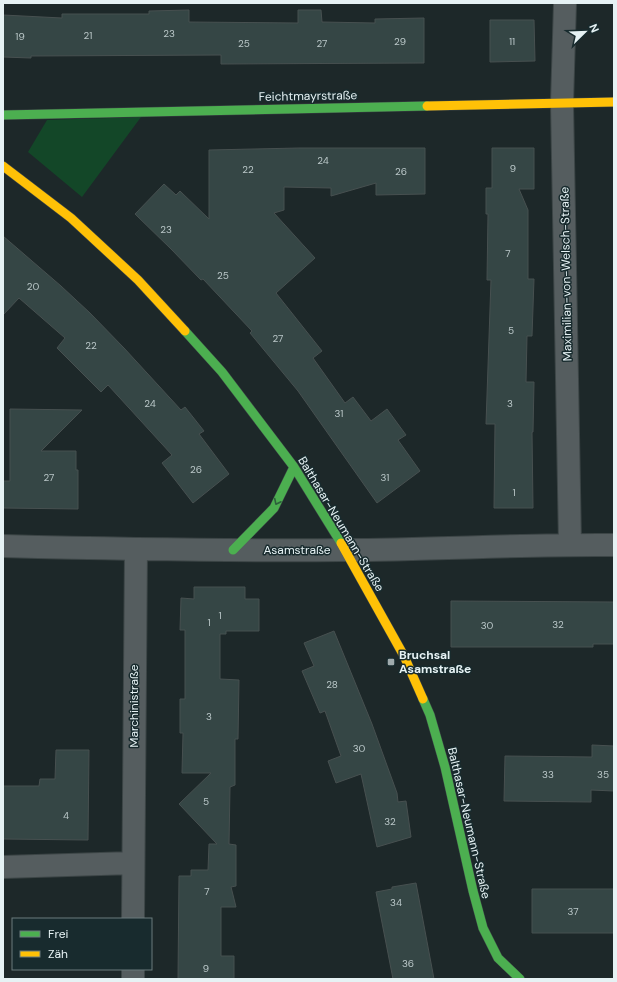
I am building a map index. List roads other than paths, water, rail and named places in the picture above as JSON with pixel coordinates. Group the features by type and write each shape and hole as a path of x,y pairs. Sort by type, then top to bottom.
{"street":[{"name":"Maximilian-von-Welsch-Straße","path":"565,3 562,103 570,544"},
{"name":"Feichtmayrstraße","path":"3,115 614,102"},
{"name":"Balthasar-Neumann-Straße","path":"3,166 71,218 138,280 222,372 294,467 345,550 404,656 430,715 445,767 473,891 483,928 498,958 520,979"},
{"path":"233,550 274,508 294,467"},
{"name":"Asamstraße","path":"3,546 136,549 345,550 570,544 614,545"},
{"name":"Marchinistraße","path":"133,918 136,549"},
{"path":"3,867 133,863"}],"place":[{"name":"Bruchsal Asamstraße","path":"391,662"}]}
